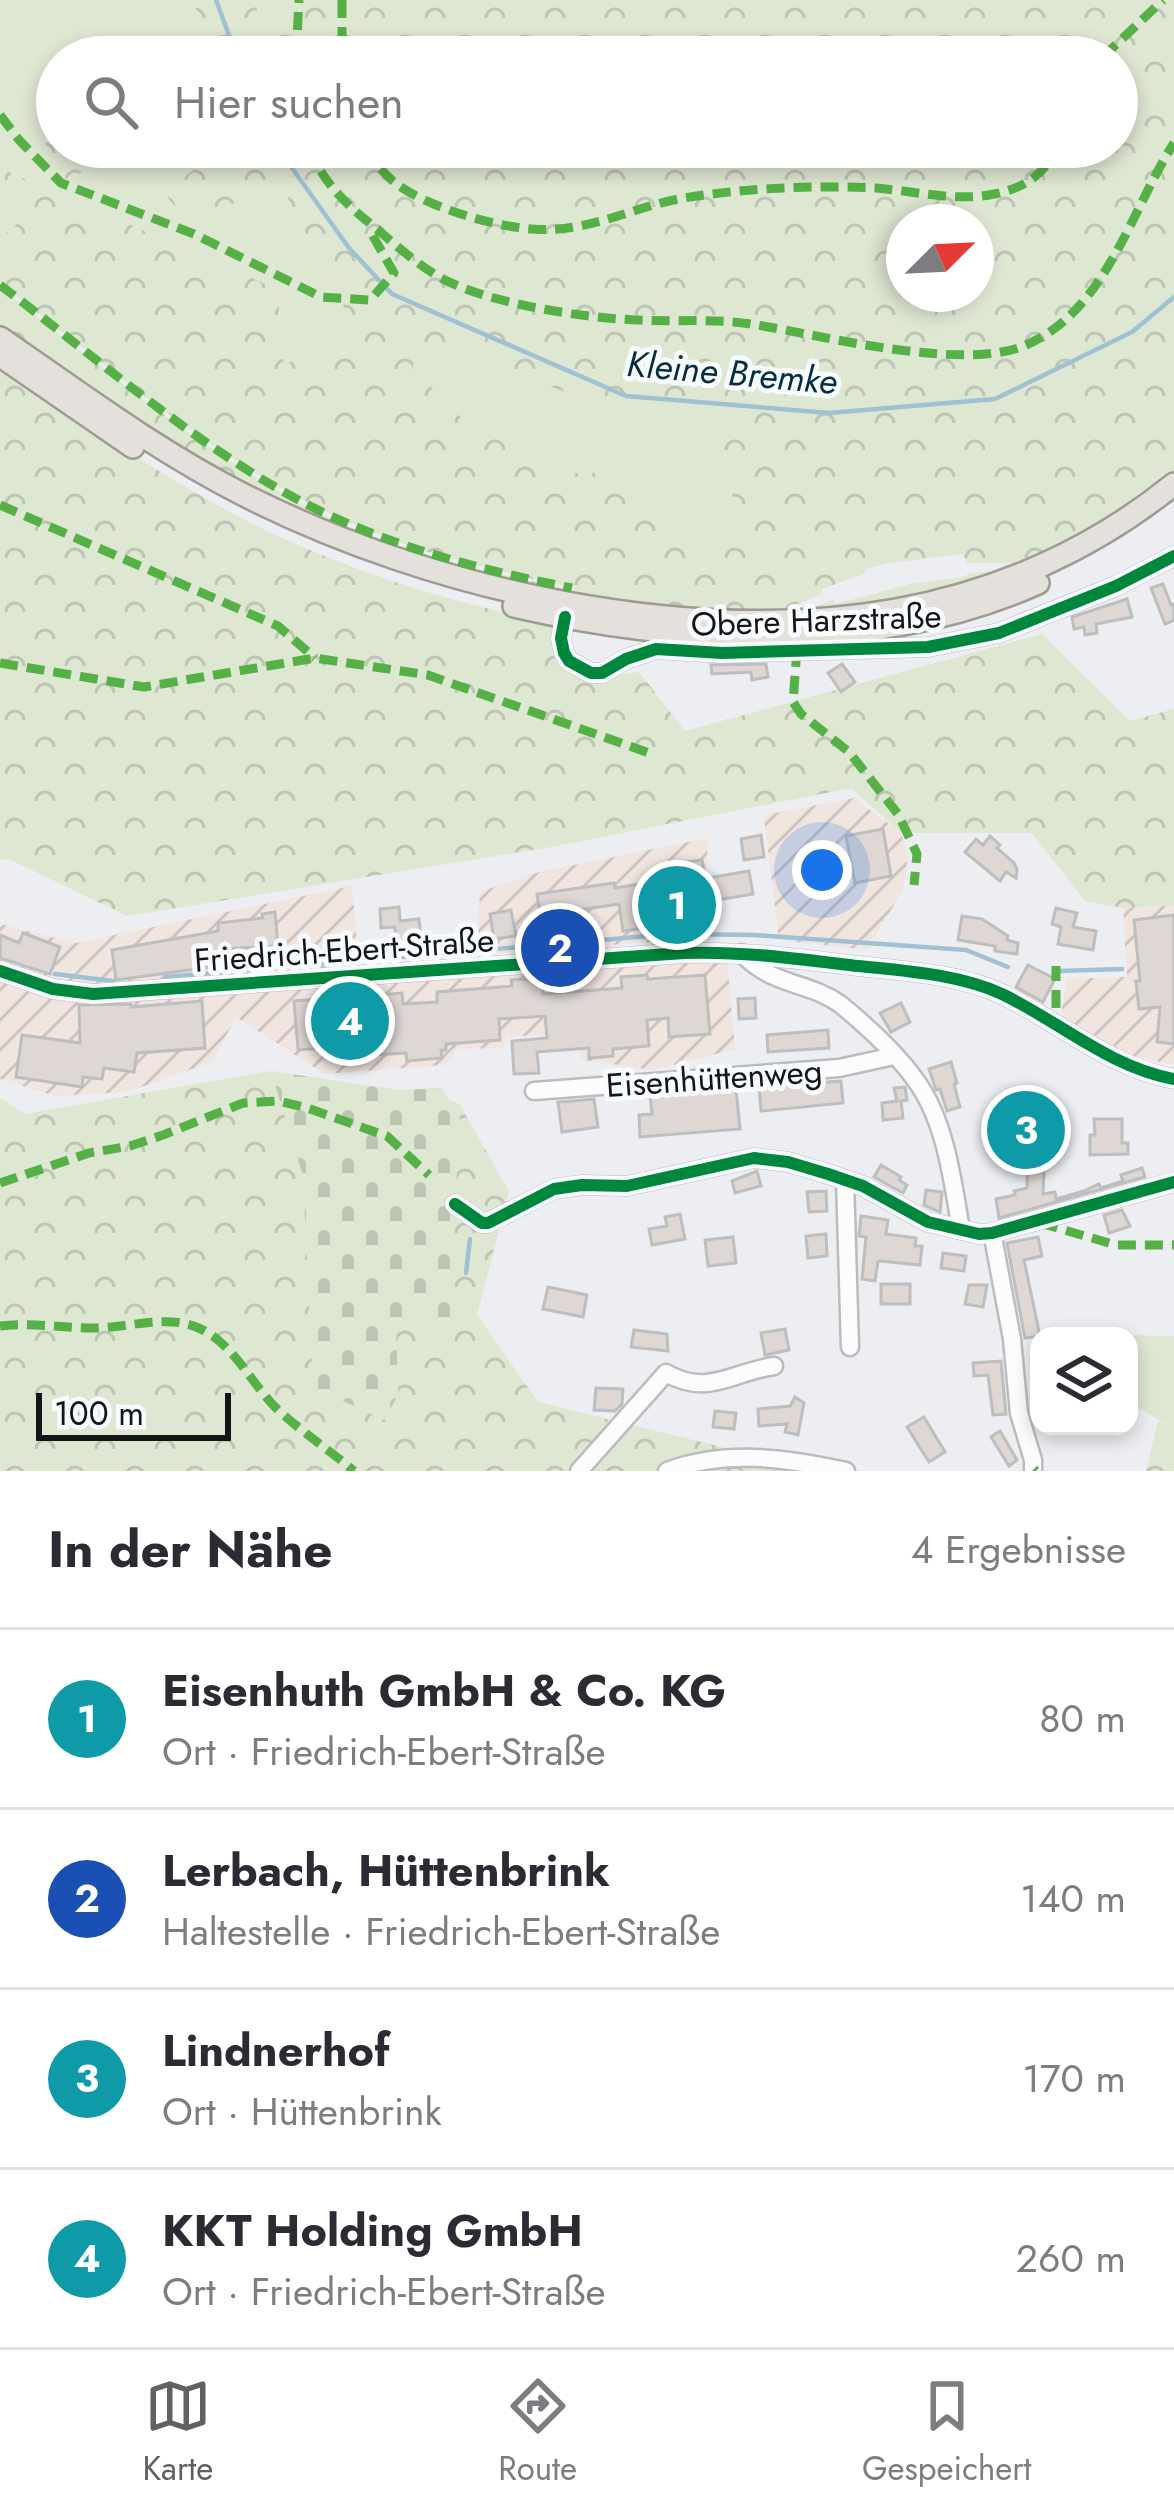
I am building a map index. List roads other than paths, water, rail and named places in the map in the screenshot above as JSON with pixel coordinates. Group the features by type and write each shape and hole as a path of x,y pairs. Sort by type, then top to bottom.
{"main road":[{"path":"0,338 178,459 311,526 436,572 598,608 696,618 783,620 894,610 980,589 1058,558 1124,521 1174,484"},
{"path":"0,356 202,489 333,551 433,586 630,627 808,634 918,621 1001,597 1065,571 1174,502"}],"street":[{"name":"Obere Harzstraße","path":"565,617 564,653 569,662 591,673 602,673 656,650 722,653 928,647 999,633 1116,586 1174,556"},
{"name":"Friedrich-Ebert-Straße","path":"0,970 53,989 93,994 741,952 961,981 999,993 1125,1064 1174,1079"},
{"path":"741,952 764,973 835,1000 917,1083 930,1106 949,1166 961,1230"},
{"name":"Eisenhüttenweg","path":"533,1091 839,1069 894,1056"},
{"path":"455,1204 488,1223 554,1189 637,1184 754,1158 795,1164 863,1186 928,1222 979,1234 1174,1182"},
{"path":"844,1180 850,1347"},
{"path":"993,1237 1012,1339 1019,1413 1033,1471"},
{"path":"579,1471 666,1373 681,1381 712,1384 774,1366"},
{"path":"667,1471 693,1462 747,1456 846,1471"}],"waterway":[{"name":"Kleine Bremke","path":"216,0 229,36"},
{"name":"Kleine Bremke","path":"292,168 349,248 392,294 626,396 829,413 995,399 1132,332 1174,297"},
{"path":"166,977 672,934 966,950 1008,967"},
{"path":"1058,971 1122,969"},
{"path":"55,974 113,981"},
{"path":"466,1273 470,1239"}],"place":[{"name":"Eisenhuth GmbH & Co. KG","path":"677,905"},
{"name":"Lerbach, Hüttenbrink","path":"560,948"},
{"name":"KKT Holding GmbH","path":"350,1021"},
{"name":"Lindnerhof","path":"1026,1130"}]}
